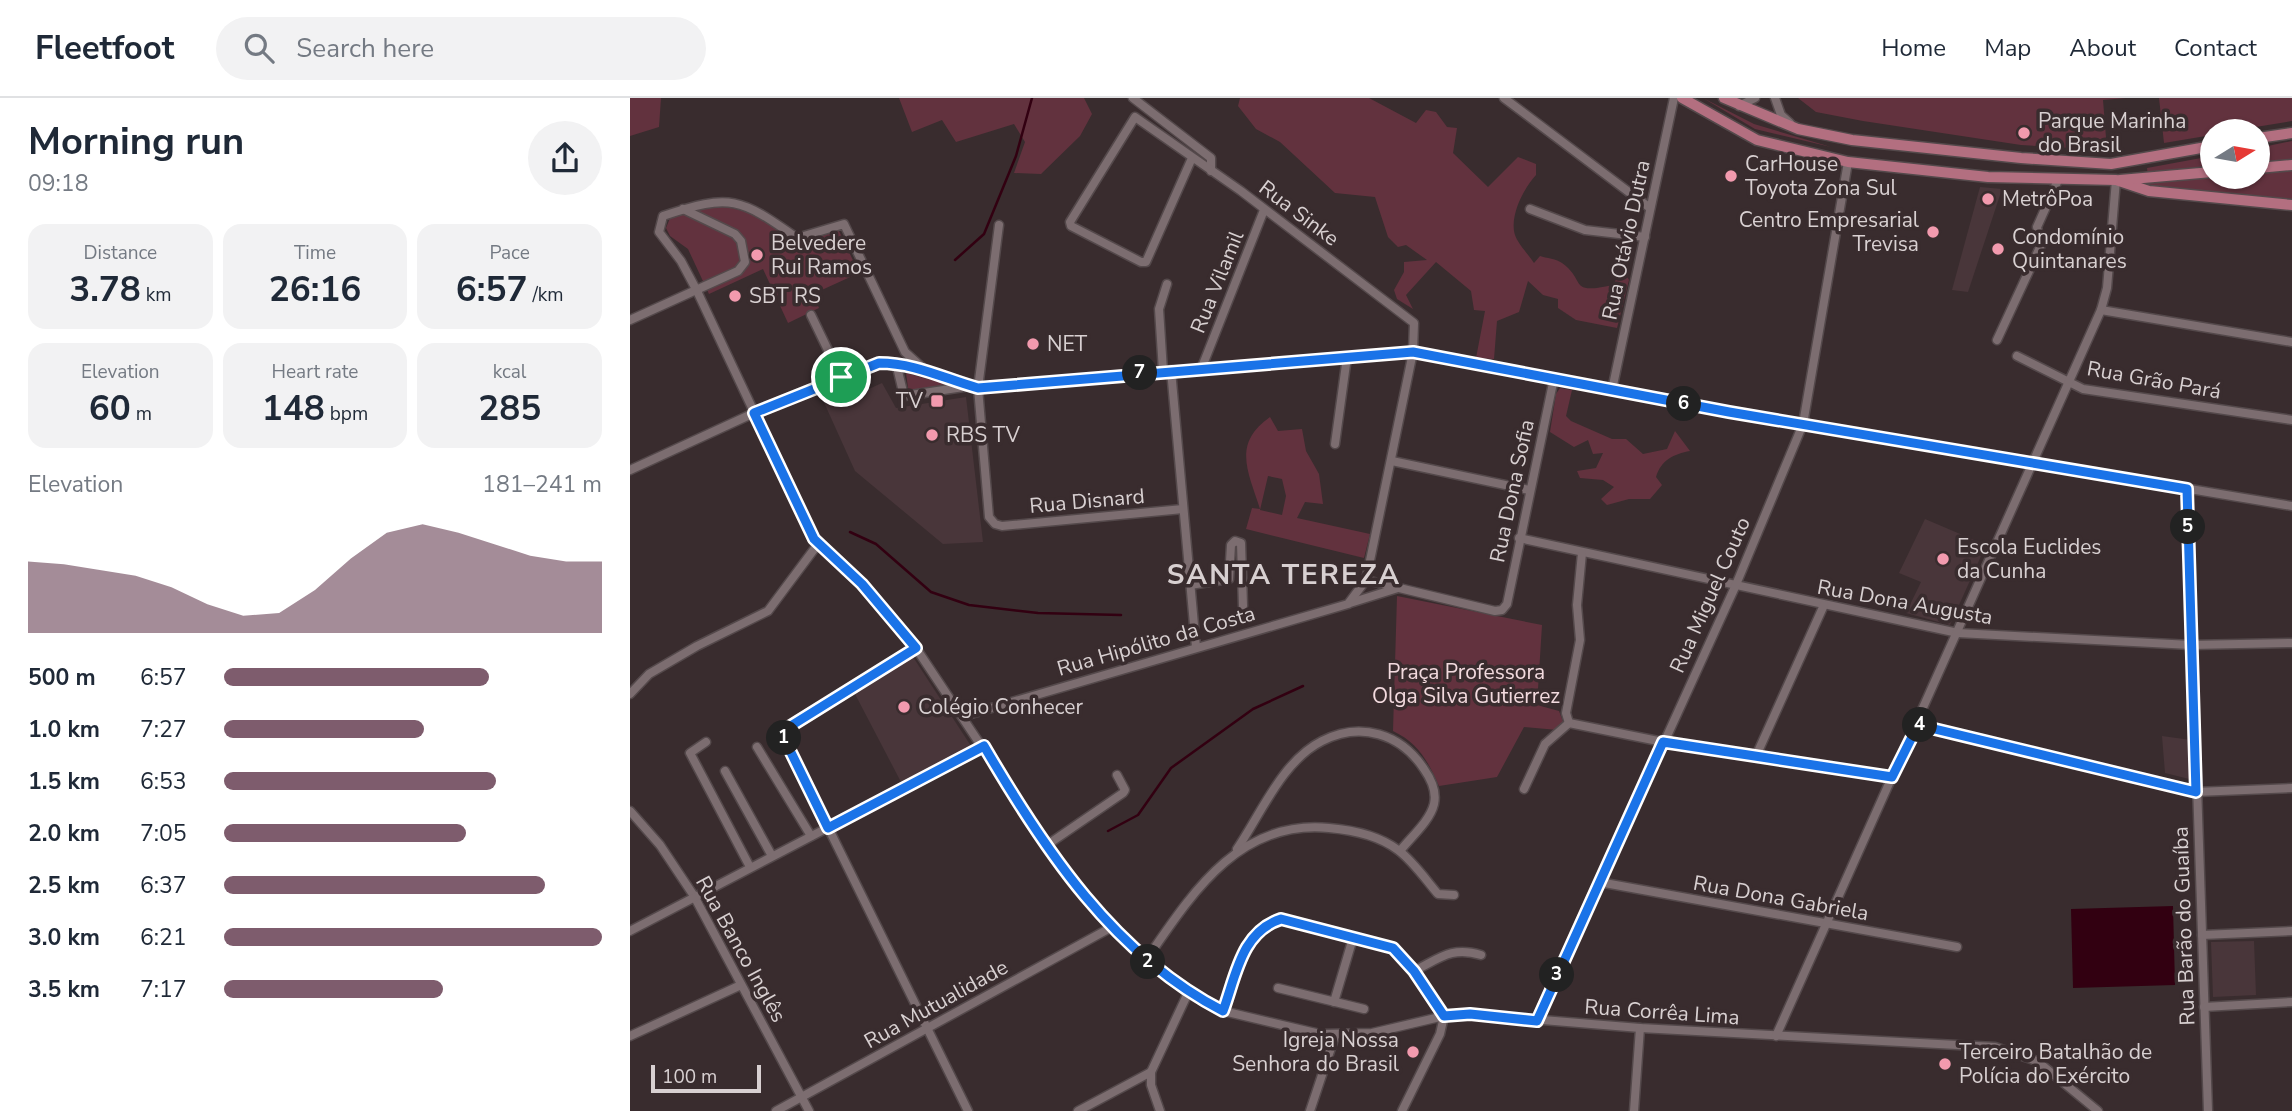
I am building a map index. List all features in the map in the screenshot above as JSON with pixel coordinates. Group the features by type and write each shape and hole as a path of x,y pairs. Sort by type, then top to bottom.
{"main road":[{"path":"1682,98 1757,140 1848,162 1989,177 2058,180 2116,180 2200,173"},
{"path":"1724,98 1798,129 1852,141 2111,164 2200,148"},
{"path":"2270,136 2292,133"},
{"path":"2270,167 2291,165"},
{"path":"2116,180 2149,191 2292,205"}],"street":[{"path":"1133,98 1211,158 1211,171"},
{"path":"1504,98 1650,208"},
{"name":"Rua Otávio Dutra","path":"1612,390 1674,98"},
{"path":"1738,106 1755,98"},
{"path":"1775,98 1781,115 1798,129"},
{"name":"Rua Sinke","path":"1192,158 1146,262 1140,262 1071,226 1070,222 1135,117 1211,171 1410,318 1416,329 1413,352"},
{"name":"Rua Miguel Couto","path":"1537,1021 1735,587 1803,424 1848,162"},
{"path":"1997,340 2041,245 2038,227 2058,180"},
{"path":"1776,1037 1825,924 1918,725 2101,310 2106,288 2116,180"},
{"path":"683,209 705,202 731,201 756,209 797,238 844,224 905,352 925,370"},
{"path":"630,320 738,271 745,262 745,253 735,234 683,209"},
{"name":"Rua Corrêa Lima","path":"683,209 663,216 659,232 681,261 697,290 818,544 862,584 916,648 984,746 1047,845 1112,927 1146,960 1188,993 1223,1011 1335,1035 1372,1033 1444,1016 1470,1014 1776,1037 1995,1046 2037,1061 2098,1111"},
{"path":"1530,209 1586,230 1645,237"},
{"name":"Rua Vilamil","path":"1202,367 1264,210"},
{"path":"974,387 999,225"},
{"path":"1167,284 1159,309 1184,509 1196,647"},
{"path":"2101,310 2292,342"},
{"path":"811,315 841,377"},
{"path":"1348,604 1366,580 1413,352"},
{"path":"896,363 904,396 1167,370 1413,352 1803,424 2292,506"},
{"name":"Rua Grão Pará","path":"2017,356 2083,388 2292,420"},
{"path":"1335,444 1348,357"},
{"path":"630,470 863,367 896,363 974,387"},
{"name":"Rua Dona Sofia","path":"1398,588 1495,611 1502,610 1507,604 1554,379"},
{"name":"Rua Disnard","path":"974,387 987,481 989,517 995,524 1002,526 1184,509"},
{"path":"1392,461 1529,491"},
{"name":"Rua Barão do Guaíba","path":"2187,489 2208,1111"},
{"name":"Rua Dona Augusta","path":"1519,538 1735,587 1958,633 2191,645 2292,643"},
{"path":"1190,585 1229,579 1231,545 1235,541 1241,543 1243,606"},
{"path":"630,694 649,674 697,646 768,611 818,544"},
{"path":"1569,723 1566,713 1580,640 1577,605 1582,553"},
{"path":"1366,580 1398,588"},
{"name":"Rua Hipólito da Costa","path":"964,716 1398,588"},
{"path":"1756,756 1824,605"},
{"path":"916,648 781,732 968,1111"},
{"path":"1569,723 1663,742 1892,777"},
{"path":"1524,789 1545,744 1569,723"},
{"path":"1918,725 2196,792 2292,788"},
{"path":"1146,960 1195,889 1236,850 1293,764 1322,741 1355,731 1370,732 1401,742 1413,751 1434,788 1435,803 1427,818 1399,851"},
{"path":"706,742 690,753 706,789 750,867"},
{"path":"630,931 984,746"},
{"path":"757,747 811,836"},
{"path":"725,771 772,856"},
{"path":"1047,845 1123,793 1125,790 1117,775"},
{"name":"Rua Banco Inglês","path":"630,811 660,845 694,896 809,1111"},
{"path":"1236,850 1271,834 1320,827 1363,832 1399,851 1438,894 1454,895"},
{"name":"Rua Dona Gabriela","path":"1599,882 1957,947"},
{"path":"1223,1011 1246,945 1266,923 1281,919 1393,948 1414,971 1444,1016 1440,1034 1402,1111"},
{"name":"Rua Mutualidade","path":"776,1111 1112,927"},
{"path":"2202,935 2292,931"},
{"path":"1334,1002 1353,938"},
{"path":"1414,971 1453,951 1462,949 1480,955"},
{"path":"630,1036 741,985"},
{"path":"1278,988 1363,1009"},
{"path":"1160,1111 1151,1085 1151,1072 1188,993"},
{"path":"2204,1007 2292,1002"},
{"path":"1634,1111 1640,1028"},
{"path":"1310,1111 1335,1035"},
{"path":"1079,1111 1151,1072"}],"shaded area":[{"path":"1980,187 2002,189 1968,292 1952,290"},
{"path":"855,383 860,393 882,383 896,408 966,397 983,542 943,544 855,471 822,398"},
{"name":"Escola Euclides da Cunha","path":"1925,519 1986,545 1950,625 1906,613 1921,582 1899,573"},
{"name":"Colégio Conhecer","path":"913,657 971,746 901,782 855,694"},
{"path":"2162,736 2191,740 2193,780 2165,773"},
{"path":"2173,906 2175,985 2073,988 2071,909"},
{"path":"2254,941 2256,995 2213,997 2211,942"}],"green space":[{"path":"630,98 661,98 659,127 630,136"},
{"path":"899,98 1084,98 1092,114 1080,136 1041,174 1014,173 1025,142 1014,124 956,142 942,120 912,132"},
{"path":"1240,98 1369,98 1416,123 1426,110 1436,112 1447,127 1457,128 1453,153 1488,187 1518,157 1536,164 1536,175 1522,195 1516,211 1516,238 1534,263 1540,256 1560,262 1583,287 1613,285 1619,274 1626,275 1629,280 1617,328 1576,320 1558,308 1558,299 1543,295 1528,281 1519,312 1497,321 1494,359 1476,358 1485,311 1474,310 1471,291 1436,262 1406,295 1413,309 1397,299 1394,290 1404,272 1404,262 1427,260 1406,245 1398,247 1388,237 1375,197 1335,193 1280,142 1256,129 1238,106"},
{"path":"1703,98 1754,124 1831,147 1755,129"},
{"name":"Parque Marinha do Brasil","path":"1798,98 2126,98 2103,100 2107,150 2021,145 1863,121 1816,112"},
{"name":"Parque Marinha do Brasil","path":"2159,98 2292,98 2292,121 2270,125 2270,119 2200,119 2200,137 2164,143"},
{"path":"2292,141 2292,199 2149,186 2147,168 2200,158 2200,189 2270,189 2270,146"},
{"path":"708,206 734,208 755,216 797,243 839,231 859,273 813,294 819,308 788,323 763,269 709,294 688,249 670,236 666,228 670,218"},
{"path":"906,373 957,387 909,395"},
{"path":"1560,388 1572,390 1566,416 1571,421 1612,439 1626,439 1643,454 1667,449 1675,431 1690,451 1674,456 1661,466 1656,477 1662,485 1650,499 1629,499 1607,505 1601,499 1614,487 1603,480 1580,478 1577,471 1596,468 1603,453 1593,454 1588,440 1574,447 1550,432 1556,394"},
{"path":"1270,417 1278,431 1302,429 1306,451 1319,474 1323,504 1305,502 1297,518 1370,534 1364,558 1246,529 1252,508 1260,509 1246,459 1251,437","holes":["1268,476 1282,479 1286,496 1282,515 1260,510"]},
{"name":"Praça Professora Olga Silva Gutierrez","path":"1397,596 1542,625 1537,705 1559,711 1564,724 1558,730 1524,727 1497,777 1439,786 1421,754 1409,741 1393,731"}],"waterway":[{"path":"955,260 984,234 1016,156 1032,98"},
{"path":"850,532 876,544 931,592 969,605 1038,613 1121,615"},
{"path":"1108,831 1138,815 1171,768 1253,709 1303,686"}],"place":[{"name":"Parque Marinha do Brasil","path":"2024,133"},
{"name":"CarHouse Toyota Zona Sul","path":"1731,176"},
{"name":"MetrôPoa","path":"1988,199"},
{"name":"Centro Empresarial Trevisa","path":"1933,232"},
{"name":"Condomínio Quintanares","path":"1998,249"},
{"name":"Belvedere Rui Ramos","path":"757,255"},
{"name":"SBT RS","path":"735,296"},
{"name":"NET","path":"1033,344"},
{"name":"TV","path":"937,401"},
{"name":"RBS TV","path":"932,435"},
{"name":"Escola Euclides da Cunha","path":"1943,559"},
{"name":"Colégio Conhecer","path":"904,707"},
{"name":"Igreja Nossa Senhora do Brasil","path":"1413,1052"},
{"name":"Terceiro Batalhão de Polícia do Exército","path":"1945,1064"}],"district":[{"name":"SANTA TEREZA","path":"1284,575"}],"route":[{"path":"1413,352 1729,412 2187,489 2196,792 1918,725 1892,777 1663,742 1537,1021 1470,1014 1444,1016 1414,971 1393,948 1281,919 1266,923 1246,945 1223,1011 1188,993 1146,960 1112,927 1060,864 984,746 828,828 781,732 916,648 862,584 814,539 754,413 841,377 863,367 896,363 978,388 1202,367 1413,352"}]}
